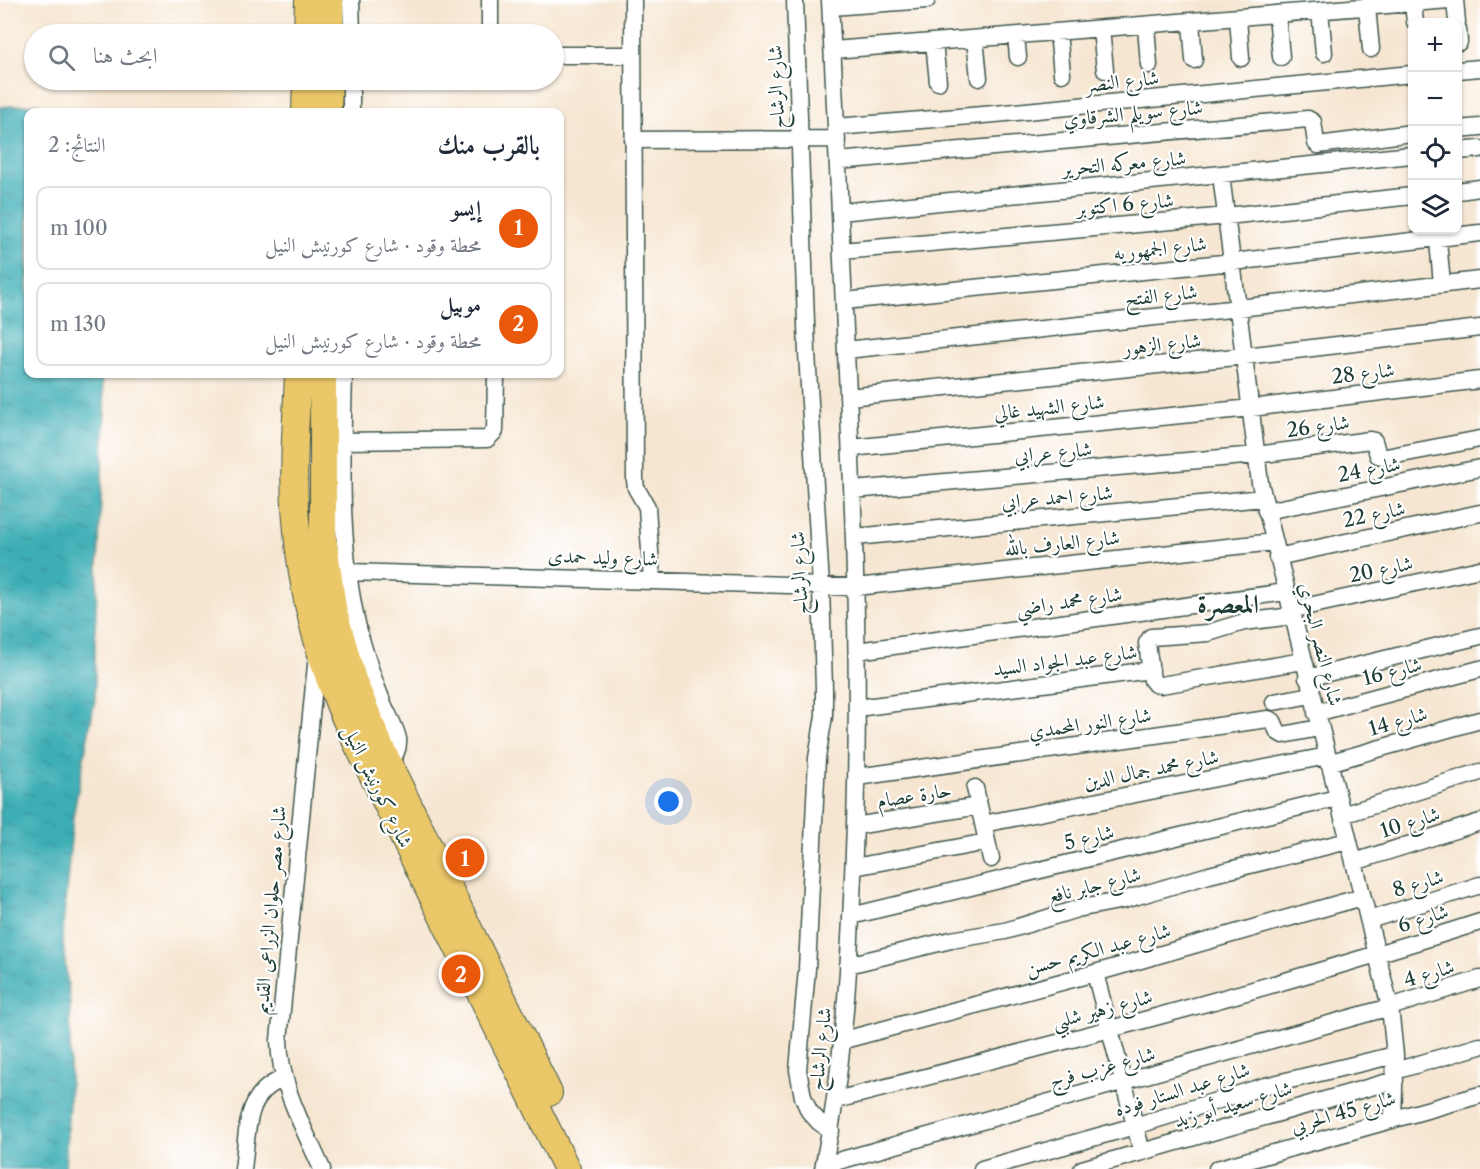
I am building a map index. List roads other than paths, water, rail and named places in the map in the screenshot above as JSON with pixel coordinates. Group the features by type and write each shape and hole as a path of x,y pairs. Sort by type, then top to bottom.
{"highway":[{"path":"307,24 308,0"},
{"path":"330,0 330,24"},
{"path":"305,108 306,90"},
{"path":"328,108 329,90"},
{"name":"شارع كورنيش النيل","path":"298,378 296,519 303,584 318,648 351,732 567,1169"},
{"name":"شارع كورنيش النيل","path":"323,378 322,502 327,571 352,680 388,764 585,1169"}],"street":[{"path":"351,0 352,24"},
{"path":"490,0 490,24"},
{"path":"633,0 635,480 636,488 647,507 652,580"},
{"name":"شارع الرشاح","path":"795,0 807,353 821,586 824,703 817,758 807,969 798,1070 802,1098 809,1111 831,1131"},
{"path":"830,3 927,0"},
{"path":"833,50 1449,0"},
{"path":"1455,0 1457,18"},
{"name":"شارع الرشاح","path":"824,1167 844,1040 854,867 857,708 855,537 830,3"},
{"path":"1413,3 1415,18"},
{"path":"1367,7 1371,49"},
{"path":"1320,11 1324,53"},
{"path":"1277,15 1281,57"},
{"path":"1238,18 1241,58"},
{"path":"1191,22 1194,60"},
{"path":"1146,26 1149,65"},
{"path":"1101,29 1105,70"},
{"path":"1058,32 1062,74"},
{"path":"1016,36 1018,57"},
{"path":"975,39 979,78"},
{"path":"934,42 938,82"},
{"path":"564,55 633,55"},
{"path":"1462,70 1480,68"},
{"name":"شارع النصر","path":"633,140 799,140 836,133 1408,75"},
{"path":"351,90 351,108"},
{"name":"شارع سويلم الشرقاوي","path":"838,161 1308,119 1312,123 1318,145 1408,134"},
{"path":"1462,129 1480,127"},
{"path":"1462,151 1480,149"},
{"name":"شارع معركه التحرير","path":"840,212 1408,156"},
{"name":"شارع النصر البحري","path":"1221,175 1256,455 1265,505 1390,1007 1395,1069 1393,1120"},
{"path":"1462,190 1480,188"},
{"name":"شارع 6 اكتوبر","path":"842,251 1227,216 1408,197"},
{"name":"شارع الجمهوريه","path":"1462,233 1480,233"},
{"path":"1438,234 1442,284"},
{"name":"شارع الجمهوريه","path":"844,301 1233,262 1438,234"},
{"name":"شارع الفتح","path":"846,350 1480,280"},
{"name":"شارع الزهور","path":"849,398 1245,356 1480,328"},
{"path":"344,378 342,507 348,572 367,660 397,736 396,754 388,764"},
{"path":"342,441 487,439 495,431 496,378"},
{"name":"شارع 28","path":"1251,408 1480,380"},
{"name":"شارع الشهيد غالي","path":"851,448 1251,408"},
{"name":"شارع 26","path":"1256,455 1370,440 1374,441 1378,455 1382,457 1480,439"},
{"name":"شارع عرابي","path":"853,490 1256,455"},
{"name":"شارع 24","path":"1265,505 1480,468"},
{"name":"شارع احمد عرابي","path":"855,537 1265,505"},
{"name":"شارع 22","path":"1276,549 1480,513"},
{"name":"شارع العارف بالله","path":"856,587 1276,549"},
{"name":"شارع 20","path":"1151,670 1147,641 1151,637 1208,633 1244,622 1480,569"},
{"name":"شارع وليد حمدى","path":"348,572 856,587"},
{"name":"شارع محمد راضي","path":"857,651 1286,592"},
{"path":"1307,678 1480,636"},
{"name":"شارع مصر حلوان الزراعى القديم","path":"318,648 279,1040 279,1060 283,1079 322,1169"},
{"name":"شارع عبد الجواد السيد","path":"857,708 1151,670 1153,682 1159,685 1303,661"},
{"name":"شارع 16","path":"1318,721 1480,669"},
{"path":"1274,702 1311,695"},
{"name":"شارع النور المحمدي","path":"856,777 1268,719 1273,721 1278,732 1283,735 1318,721"},
{"name":"شارع 14","path":"1328,759 1480,720"},
{"name":"شارع محمد جمال الدين","path":"983,824 1328,759"},
{"path":"1342,815 1480,772"},
{"name":"حارة عصام","path":"975,788 991,859"},
{"name":"شارع 5","path":"851,916 1337,798"},
{"name":"حارة عصام","path":"855,826 979,806"},
{"name":"شارع 10","path":"1354,862 1480,822"},
{"name":"شارع جابر نافع","path":"848,965 960,938 1005,931 1077,909 1124,900 1209,875 1348,841"},
{"path":"854,867 987,842"},
{"name":"شارع 8","path":"1368,920 1480,885"},
{"name":"شارع عبد الكريم حسن","path":"844,1040 1095,973 1362,897"},
{"name":"شارع 6","path":"1378,955 1480,922"},
{"name":"شارع زهير شلبي","path":"836,1101 1110,1030 1378,955"},
{"path":"1095,973 1142,1152"},
{"name":"شارع 4","path":"1390,1007 1480,979"},
{"name":"شارع عزب فرج","path":"824,1167 1390,1007"},
{"path":"1395,1069 1480,1046"},
{"name":"شارع عبد الستار فوده","path":"982,1169 1265,1086 1395,1069"},
{"name":"شارع سعيد أبو زيد","path":"1082,1169 1142,1152 1395,1069"},
{"path":"243,1169 250,1118 255,1101 267,1087 283,1079"},
{"name":"شارع 45 الحربي","path":"1217,1169 1480,1095"}],"water":[{"path":"39,104 44,108 24,108 24,378 101,378 105,408 95,632 95,699 73,817 62,935 70,1004 70,1082 65,1169 0,1169 0,107"}],"place":[{"name":"إيسو","path":"465,858"},
{"name":"موبيل","path":"461,974"}],"district":[{"name":"المعصرة","path":"1228,604"}]}
